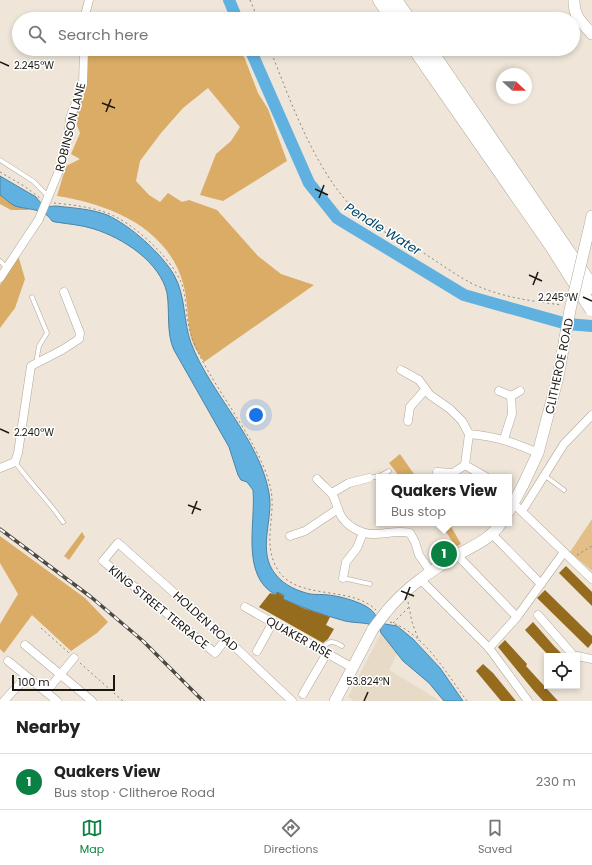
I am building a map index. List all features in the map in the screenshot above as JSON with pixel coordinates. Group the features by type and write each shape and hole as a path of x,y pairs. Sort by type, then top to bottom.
{"highway":[{"path":"380,0 388,12"},
{"path":"395,0 403,12"},
{"path":"420,56 552,246 590,306"},
{"path":"434,56 592,287"}],"main road":[{"path":"574,0 575,12"},
{"path":"580,20 592,34"},
{"name":"CLITHEROE ROAD","path":"512,505 538,453 558,377 570,310 591,221"},
{"path":"335,701 382,615 404,592 431,572 492,534 499,526"}],"street":[{"path":"86,12 90,0"},
{"name":"ROBINSON LANE","path":"3,264 39,219 61,166 68,140 70,118 83,84 84,56"},
{"path":"0,278 3,264"},
{"path":"0,468 15,462 18,454 31,366 62,350 79,339 80,333 64,292"},
{"path":"401,370 420,380 425,390 450,409 462,421 469,434 465,465 450,474"},
{"path":"408,421 410,407 425,390"},
{"path":"499,391 512,396"},
{"path":"512,396 520,391"},
{"path":"504,439 512,414 512,396"},
{"path":"522,511 564,444 592,415"},
{"path":"469,434 504,439 538,453"},
{"path":"465,465 481,474"},
{"path":"437,472 444,474"},
{"path":"332,493 349,483 369,478"},
{"path":"317,479 332,493 340,516 352,527 363,533 387,534 401,531 410,533 415,542 419,556 431,572"},
{"path":"512,507 522,511 592,579"},
{"path":"290,536 305,531 338,509"},
{"path":"343,578 346,562 357,548 363,533"},
{"path":"492,534 541,584"},
{"name":"HOLDEN ROAD","path":"118,543 226,639 292,701"},
{"name":"KING STREET TERRACE","path":"118,543 103,561 215,653 226,639"},
{"path":"488,648 516,617 564,552"},
{"path":"457,555 516,617"},
{"path":"421,580 488,648 528,701"},
{"name":"QUAKER RISE","path":"245,607 353,668"},
{"path":"538,615 573,653"},
{"path":"257,650 273,622"},
{"path":"25,645 92,701"},
{"path":"303,694 324,652"},
{"path":"580,657 592,659"},
{"path":"46,692 74,658"},
{"path":"8,661 57,701"},
{"path":"4,701 26,677"}],"lane":[{"path":"0,160 33,181 47,201"},
{"path":"32,297 47,332 39,346 36,363"},
{"path":"15,462 31,484 54,508 63,522"},
{"path":"382,474 389,471"},
{"path":"544,475 564,490"},
{"path":"369,478 376,477"},
{"path":"343,578 370,584"},
{"path":"324,652 329,641 333,640 342,646"}],"path":[{"path":"250,0 255,12"},
{"path":"273,56 298,120 328,176 342,198 352,209 380,230 415,247 471,283 499,293 530,301 564,305"},
{"path":"0,172 47,201 82,207 118,218 131,227 166,259 181,283 193,341 201,358 254,449 269,480 273,502 269,543 270,553 278,571 291,583 309,589 354,599 372,607 393,623 403,628 420,642 434,657 467,701"},
{"path":"571,559 592,547"},
{"path":"404,592 409,606 412,622 420,642"},
{"path":"393,623 409,606"},
{"path":"41,628 123,701"}],"shaded area":[{"path":"87,56 243,56 258,93 268,109 287,161 223,201 200,195 216,154 231,141 240,127 208,88 183,108 161,133 140,161 136,181 149,195 160,202 168,193 182,202 189,200 217,210 258,256 281,274 314,285 204,362 191,339 183,283 175,264 164,247 150,233 116,212 96,205 57,196 66,166 80,159 71,154 80,133 77,125 78,103"},
{"path":"0,195 13,205 30,210 11,210 0,204"},
{"path":"18,255 25,279 15,308 0,328 0,285"},
{"path":"400,454 414,474 398,474 389,463"},
{"path":"592,519 592,571 570,552"},
{"path":"442,526 451,526 461,544 456,547"},
{"path":"82,532 85,537 69,560 64,556"},
{"path":"0,536 85,598 108,622 97,633 71,651 32,615 4,653 0,649 0,624 18,594 0,563"},
{"path":"381,633 397,654 389,670 440,701 354,701 348,697"}],"water":[{"path":"0,176 36,197 45,205 95,211 107,215 135,233 162,258 174,275 181,291 188,335 199,362 245,435 256,454 264,473 270,503 266,546 267,556 270,566 276,575 292,588 310,594 348,599 363,605 374,612 376,617 385,624 397,626 413,639 440,668 463,701 444,701 429,683 403,661 381,633 380,629 376,626 345,621 321,614 283,599 284,595 277,592 276,595 265,586 258,575 252,548 253,490 247,482 241,480 238,475 229,447 174,350 169,329 167,293 157,271 139,253 117,238 85,226 55,222 45,214 13,205 0,195"}],"building":[{"path":"566,566 592,592 592,606 559,573"},
{"path":"545,590 592,636 592,643 588,648 537,598"},
{"path":"277,592 284,596 283,599 303,608 330,617 326,625 334,629 328,639 323,643 259,607 270,593 276,595"},
{"path":"533,622 561,653 546,653 525,630"},
{"path":"505,640 527,664 526,666 544,686 544,689 547,689 558,701 543,701 498,647"},
{"path":"483,664 493,673 516,701 501,701 476,671"}],"waterway":[{"name":"Pendle Water","path":"229,0 234,12"},
{"name":"Pendle Water","path":"253,56 309,183 337,218 464,295 567,324 592,326"}],"railway":[{"path":"0,529 91,597 143,641 203,701"}],"place":[{"name":"Quakers View","path":"444,554"}]}
